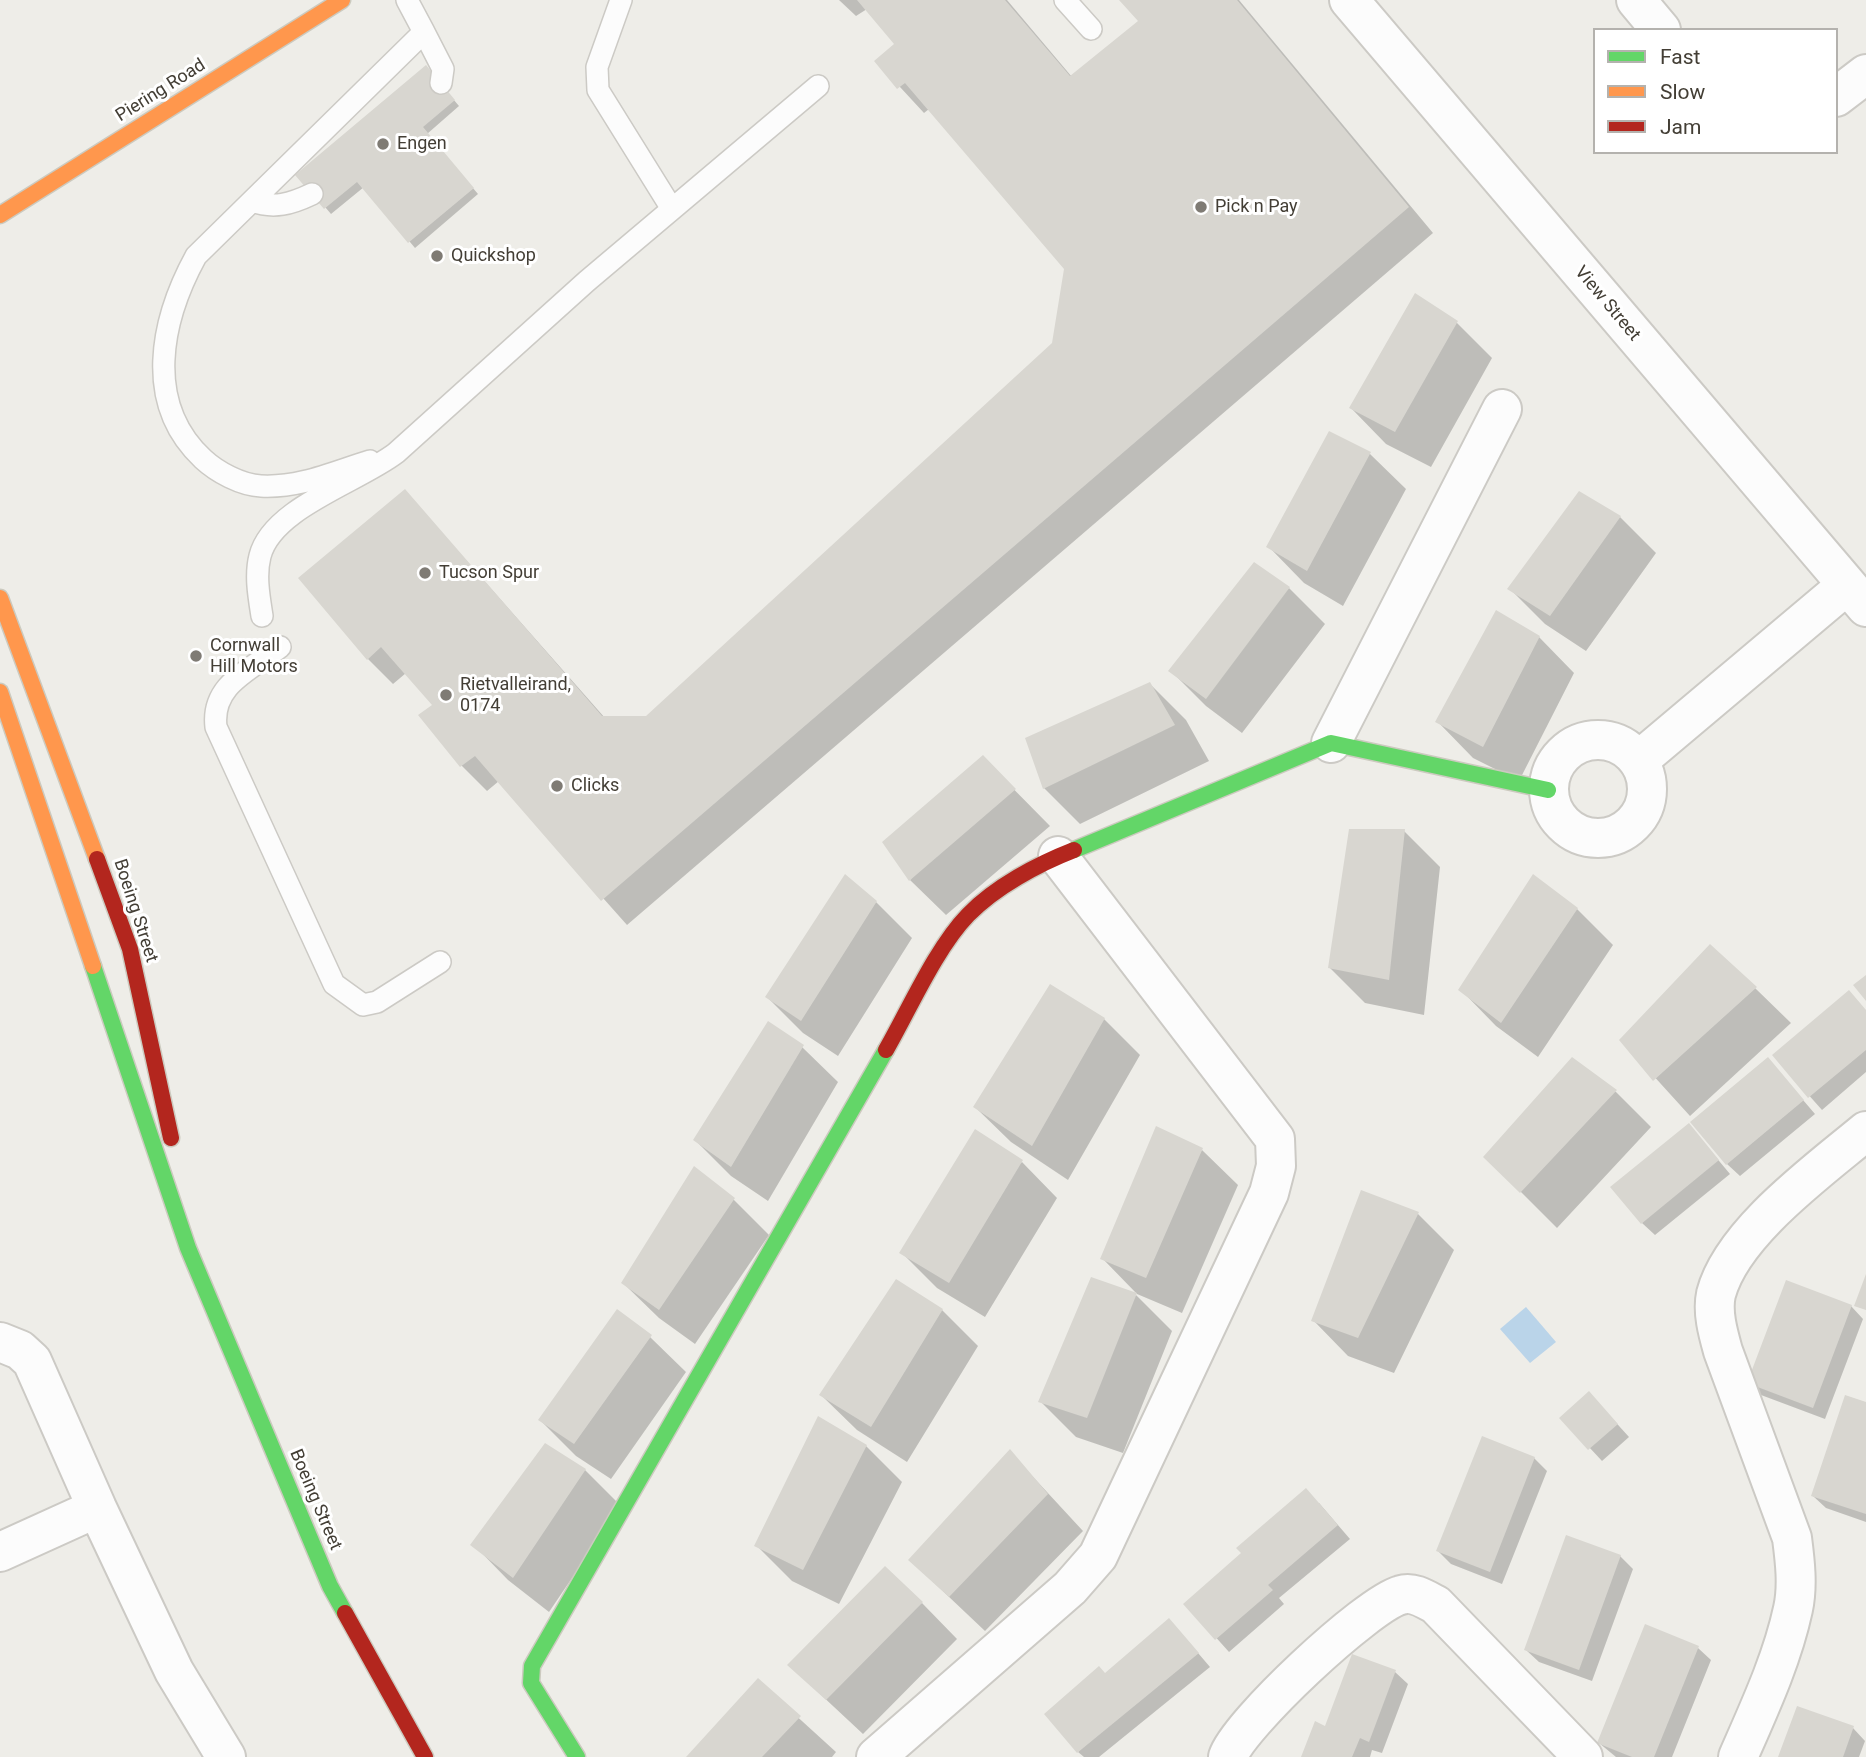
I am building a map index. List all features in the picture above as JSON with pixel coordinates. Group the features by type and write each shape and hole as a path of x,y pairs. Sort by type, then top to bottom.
{"street":[{"name":"Piering Road","path":"0,215 342,0"},
{"name":"View Street","path":"1349,0 1856,596"},
{"path":"1636,0 1659,28"},
{"path":"1838,95 1866,74"},
{"path":"1331,743 1502,409"},
{"path":"1638,761 1856,596"},
{"name":"Boeing Street","path":"0,598 130,949 166,1103 188,1248"},
{"name":"Boeing Street","path":"0,692 188,1248 330,1586 425,1757"},
{"path":"1595,740 1611,742 1626,748 1638,761 1645,776 1647,792 1643,807 1630,826 1608,837 1577,835 1564,826 1554,813 1548,790 1554,766 1564,753 1578,744 1595,740"},
{"path":"577,1757 531,1683 532,1666 948,942 966,917 986,898 1058,856 1331,743 1548,790"},
{"path":"876,1757 1070,1588 1098,1556 1269,1193 1276,1166 1275,1139 1058,856"},
{"path":"1738,1757 1772,1679 1794,1607 1796,1568 1792,1538 1723,1352 1716,1322 1716,1296 1737,1248 1866,1131"},
{"path":"0,1342 20,1350 32,1361 72,1446 97,1508 174,1671 219,1755"},
{"path":"0,1552 97,1508"},
{"path":"1228,1757 1249,1723 1367,1614 1398,1595 1409,1593 1436,1605 1583,1757"}],"lane":[{"path":"407,0 443,69 440,83"},
{"path":"621,0 597,68 598,90 672,209"},
{"path":"1065,0 1091,29"},
{"path":"396,453 322,478 281,486 257,486 211,466 184,438 164,390 163,352 179,286 196,256 221,228 252,201 424,32"},
{"path":"262,615 258,584 260,555 272,533 290,514 374,470 396,453 672,209 818,86"},
{"path":"252,201 275,206 294,203 312,194"},
{"path":"280,648 221,692 214,712 216,727 334,984 363,1004 377,1002 440,962"}],"water":[{"path":"1526,1307 1556,1342 1530,1363 1500,1329"}],"building":[{"path":"857,0 1005,0 1070,76 1138,21 1119,0 1237,0 1409,207 601,901 475,756 460,767 418,715 432,705 381,647 367,660 298,578 405,489 602,716 646,716 1052,343 1064,269 905,83 897,89 874,61 894,44"},
{"path":"426,65 455,100 423,127 474,188 408,243 357,182 324,209 295,175"},
{"path":"1415,293 1458,321 1395,432 1349,408"},
{"path":"1329,431 1371,452 1307,571 1266,547"},
{"path":"1579,491 1621,516 1550,616 1507,589"},
{"path":"1254,562 1290,587 1206,699 1168,671"},
{"path":"1496,610 1540,636 1483,747 1435,722"},
{"path":"1150,682 1175,725 1043,789 1025,738"},
{"path":"983,755 1016,789 909,881 882,842"},
{"path":"1349,829 1405,829 1389,980 1328,968"},
{"path":"845,874 877,901 801,1021 765,997"},
{"path":"1533,874 1578,908 1501,1023 1458,990"},
{"path":"1710,944 1757,987 1653,1081 1619,1040"},
{"path":"1866,975 1866,1001 1853,985"},
{"path":"1050,984 1105,1018 1032,1146 973,1107"},
{"path":"1849,990 1866,1010 1866,1050 1808,1098 1772,1055"},
{"path":"768,1021 804,1045 731,1167 693,1140"},
{"path":"1572,1057 1617,1090 1520,1193 1483,1157"},
{"path":"1768,1057 1804,1100 1726,1165 1690,1122"},
{"path":"1689,1123 1719,1160 1641,1224 1610,1187"},
{"path":"1156,1126 1203,1148 1146,1278 1100,1259"},
{"path":"975,1129 1023,1160 949,1283 899,1253"},
{"path":"694,1166 735,1198 659,1310 621,1283"},
{"path":"1361,1190 1419,1212 1358,1338 1311,1321"},
{"path":"1866,1274 1866,1310 1854,1306"},
{"path":"1091,1277 1137,1293 1087,1418 1038,1402"},
{"path":"896,1279 943,1309 871,1427 819,1395"},
{"path":"1786,1280 1852,1305 1813,1408 1747,1383"},
{"path":"617,1309 652,1335 574,1444 538,1420"},
{"path":"1589,1391 1618,1424 1588,1450 1559,1418"},
{"path":"1845,1395 1866,1402 1866,1514 1811,1496"},
{"path":"818,1416 867,1445 803,1570 754,1546"},
{"path":"1482,1436 1535,1457 1490,1572 1436,1551"},
{"path":"545,1443 586,1469 513,1578 470,1545"},
{"path":"1010,1449 1048,1494 949,1597 908,1560"},
{"path":"1306,1488 1338,1525 1268,1585 1273,1590 1215,1640 1183,1604 1241,1553 1236,1548"},
{"path":"1566,1535 1621,1555 1579,1670 1524,1650"},
{"path":"885,1566 923,1602 826,1700 787,1665"},
{"path":"1169,1618 1199,1653 1077,1753 1044,1714 1099,1666 1105,1673"},
{"path":"1645,1624 1699,1646 1654,1757 1632,1757 1597,1743"},
{"path":"1352,1654 1396,1670 1369,1742 1360,1738 1352,1757 1301,1757 1315,1721 1325,1726"},
{"path":"758,1678 801,1716 762,1757 686,1757"},
{"path":"1797,1706 1854,1726 1843,1757 1778,1757"}],"traffic: fast":[{"path":"1074,850 1331,743 1548,790"},
{"path":"93,966 188,1248 330,1586 345,1613"},
{"path":"577,1757 531,1683 532,1666 886,1050"}],"traffic: slow":[{"path":"0,215 342,0"},
{"path":"0,598 97,859"},
{"path":"0,692 93,966"}],"traffic: jam":[{"path":"886,1050 934,962 968,915 1018,877 1074,850"},
{"path":"97,859 130,949 171,1138"},
{"path":"345,1613 425,1757"}],"place":[{"name":"Engen","path":"383,144"},
{"name":"Pick n Pay","path":"1201,207"},
{"name":"Quickshop","path":"437,256"},
{"name":"Tucson Spur","path":"425,573"},
{"name":"Cornwall Hill Motors","path":"196,656"},
{"name":"Rietvalleirand, 0174","path":"446,695"},
{"name":"Clicks","path":"557,786"}]}
